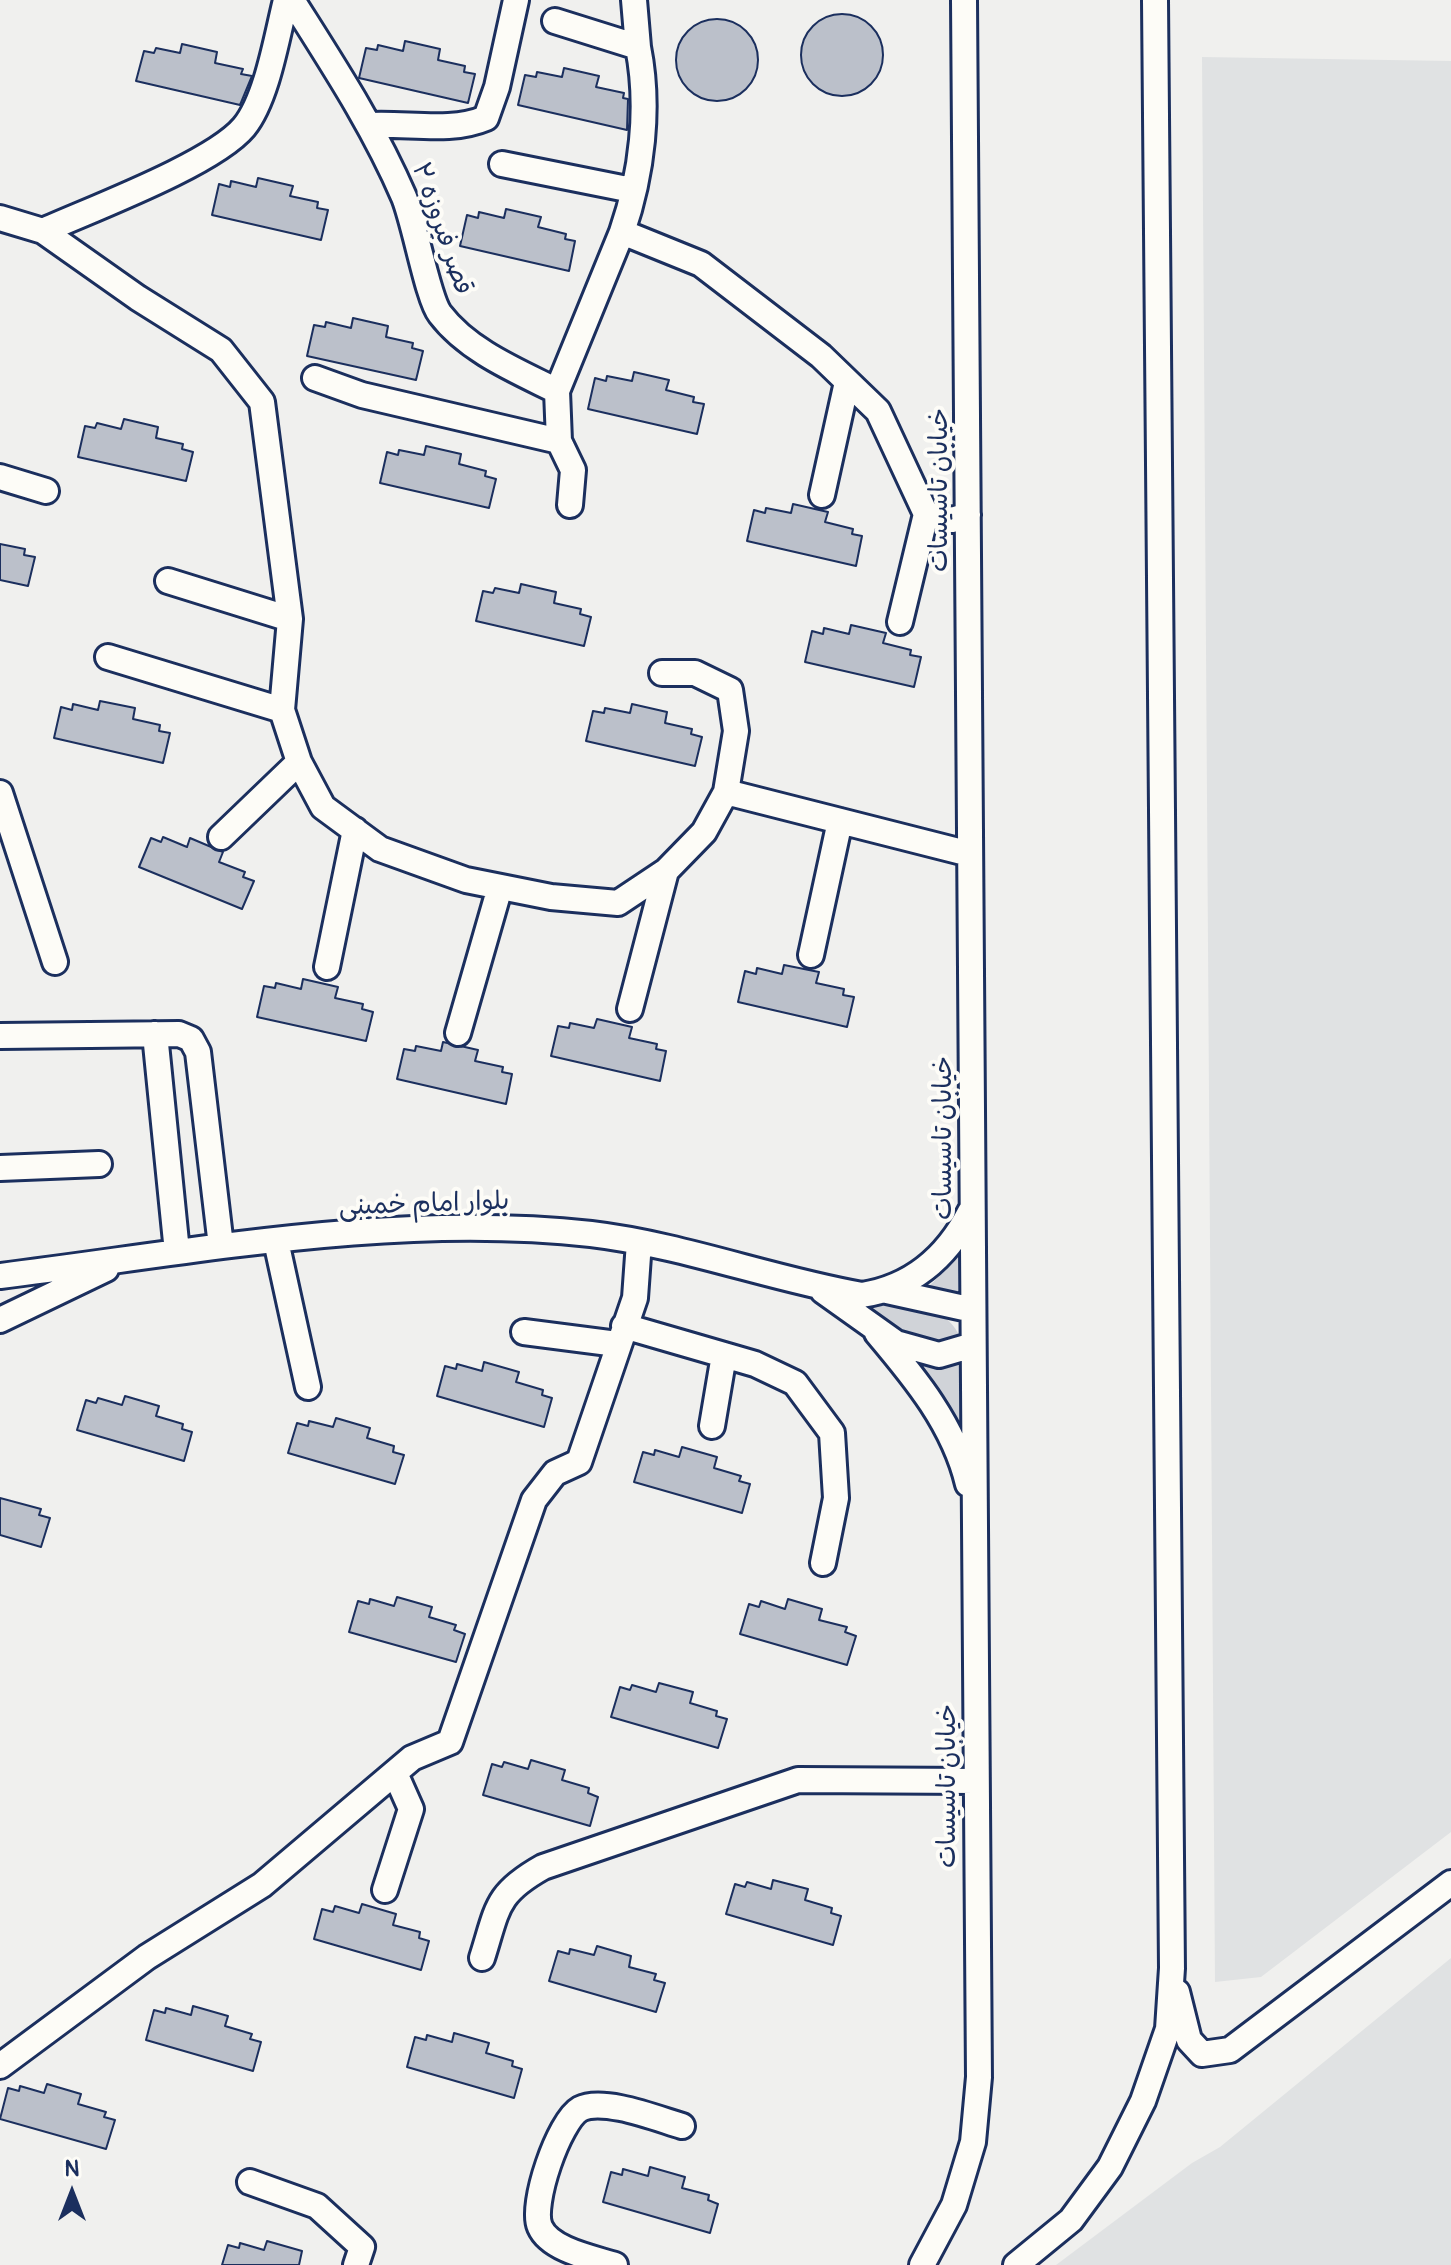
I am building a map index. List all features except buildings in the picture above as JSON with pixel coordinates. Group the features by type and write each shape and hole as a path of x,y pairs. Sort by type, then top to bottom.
{"street":[{"name":"قصر فیروزه ۲","path":"289,0 371,125 418,235 436,310 453,330 504,364 557,391"},
{"path":"43,231 197,160 229,141 246,125 264,84 289,0"},
{"path":"371,125 413,123 464,127 486,118 497,87 516,0"},
{"path":"570,505 573,470 559,441 557,391 622,232 632,190 645,113 645,79 638,47 634,0"},
{"name":"خیابان تاسیسات","path":"922,2265 954,2205 973,2142 979,2077 964,0"},
{"path":"1016,2265 1071,2220 1110,2167 1143,2101 1168,2029 1172,1968 1155,0"},
{"path":"555,21 638,47"},
{"path":"502,164 632,190"},
{"path":"0,218 43,231 138,298 221,350 262,402 290,619 282,710 299,762 323,807 380,849 466,880 551,897 618,903 666,871 704,832 726,792 736,731 730,690 695,673 662,673"},
{"path":"622,232 701,264 821,356 878,411 926,514 900,622"},
{"path":"315,378 362,395 559,441"},
{"path":"822,495 847,382"},
{"path":"0,477 46,491"},
{"path":"926,514 952,520 968,515"},
{"path":"168,581 290,619"},
{"path":"108,657 282,710"},
{"path":"221,837 299,762"},
{"path":"726,792 970,854"},
{"path":"0,793 55,962"},
{"path":"811,955 840,821"},
{"path":"327,967 355,830"},
{"path":"630,1009 666,871"},
{"path":"458,1033 500,887"},
{"path":"155,1034 177,1252"},
{"path":"0,1036 179,1034 191,1039 198,1052 221,1246"},
{"path":"0,1168 99,1164"},
{"path":"887,1291 934,1264 957,1238 973,1206"},
{"name":"بلوار امام خمینی","path":"0,1276 221,1246 483,1226 592,1234 639,1242 818,1287 862,1295 887,1291"},
{"path":"276,1241 308,1387"},
{"path":"0,2066 147,1957 262,1885 412,1758 450,1742 534,1500 555,1473 579,1462 635,1298 639,1242"},
{"name":"بلوار امام خمینی","path":"0,1320 124,1261"},
{"path":"818,1287 877,1333 896,1343 939,1355 973,1345"},
{"path":"887,1291 973,1310"},
{"path":"524,1332 620,1335 724,1355 755,1364 795,1383 832,1433 836,1498 823,1563"},
{"path":"877,1333 925,1390 964,1470 975,1513"},
{"path":"712,1426 724,1355"},
{"path":"385,1890 411,1809 395,1773"},
{"path":"482,1958 500,1899 515,1882 543,1867 798,1780 976,1781"},
{"path":"1172,1968 1189,2040 1202,2054 1230,2050 1451,1883"},
{"path":"615,2265 550,2241 539,2226 537,2204 562,2128 581,2109 606,2105 682,2126"},
{"path":"250,2182 317,2206 362,2247 356,2265"}],"shaded area":[{"path":"1202,57 1451,61 1451,1832 1261,1977 1215,1982"},
{"path":"962,1239 963,1299 924,1291 955,1261"},
{"path":"844,1306 923,1308 949,1321 958,1333 954,1342 926,1343 897,1334"},
{"path":"907,1356 960,1358 963,1452"},
{"path":"1451,1958 1451,2265 1056,2265 1192,2163 1220,2147"}]}
